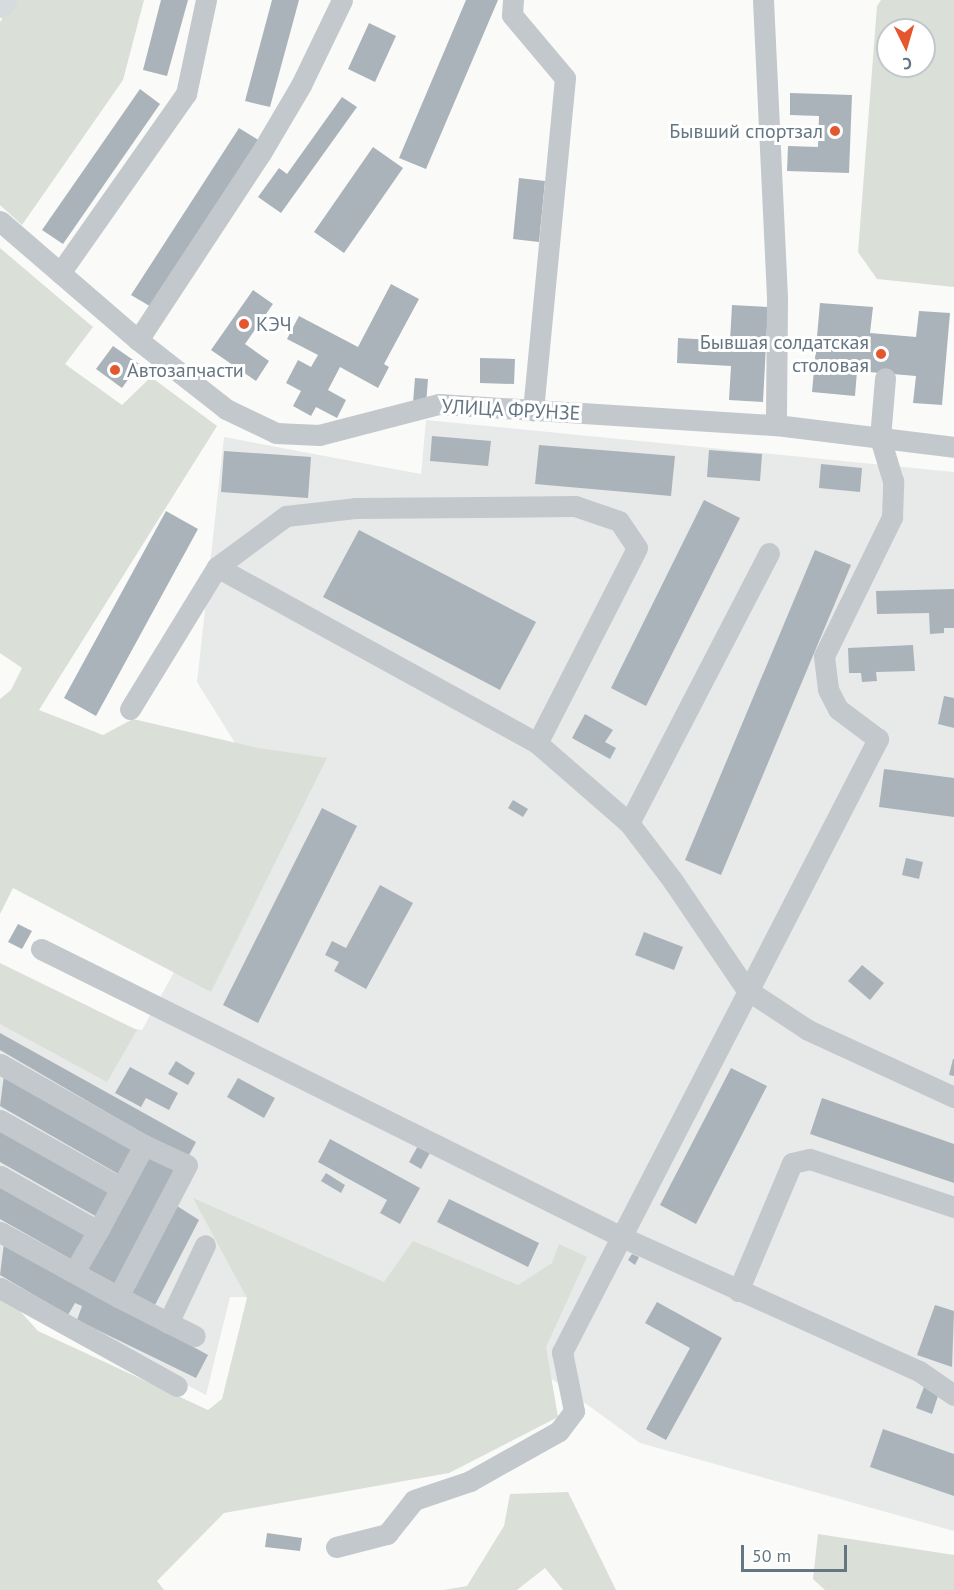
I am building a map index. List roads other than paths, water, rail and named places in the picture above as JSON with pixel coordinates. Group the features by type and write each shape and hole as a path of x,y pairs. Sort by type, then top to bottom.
{"main road":[{"path":"0,4 3,0"}],"street":[{"path":"60,273 186,94 206,0"},
{"path":"138,340 261,153 301,85 342,0"},
{"path":"513,0 512,15 565,78 533,410"},
{"path":"763,0 777,300 777,425"},
{"name":"УЛИЦА ФРУНЗЕ","path":"0,221 138,340 226,408 276,433 320,435 439,404 777,425 954,447"},
{"path":"336,1547 387,1534 414,1500 470,1481 559,1431 574,1411 562,1352 746,989 878,739 838,709 828,689 824,656 892,517 893,481 880,438 885,378"},
{"path":"130,709 217,567 286,516 355,508 575,506 619,521 637,548 537,743"},
{"path":"629,823 769,553"},
{"path":"217,567 537,743 629,823 674,881 746,989 808,1030 954,1097"},
{"path":"41,949 622,1237 919,1371 954,1395"},
{"path":"0,1064 144,1145 187,1166 118,1297"},
{"path":"0,1120 121,1188"},
{"path":"74,1272 144,1145"},
{"path":"738,1291 792,1163 810,1159 954,1207"},
{"path":"0,1176 98,1231"},
{"path":"0,1232 118,1297 195,1336"},
{"path":"168,1323 205,1245"},
{"path":"0,1288 177,1386"}],"place":[{"name":"Бывший спортзал","path":"835,131"},
{"name":"КЭЧ","path":"244,324"},
{"name":"Бывшая солдатская столовая","path":"881,354"},
{"name":"Автозапчасти","path":"115,370"}]}
